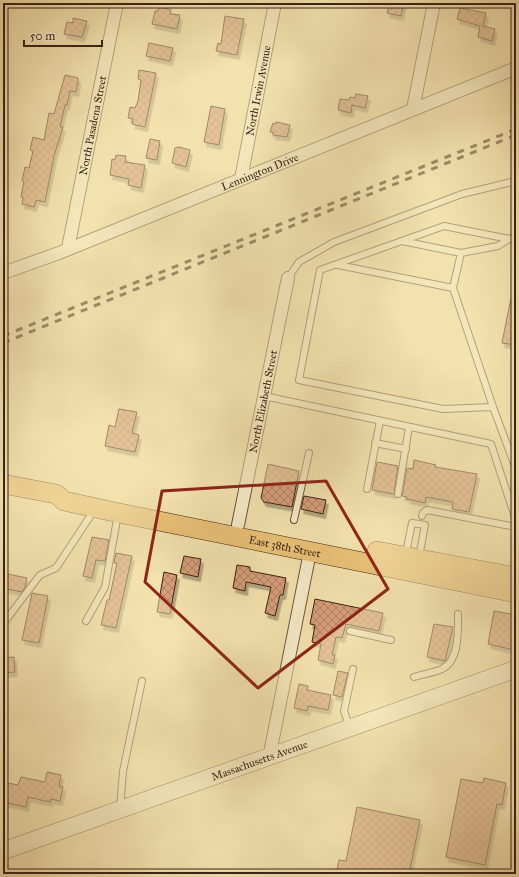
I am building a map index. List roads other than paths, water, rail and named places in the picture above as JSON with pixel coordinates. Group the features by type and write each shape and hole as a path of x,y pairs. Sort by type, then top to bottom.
{"main road":[{"name":"East 38th Street","path":"3,484 56,494 64,500 119,513 516,593"},
{"name":"East 38th Street","path":"56,494 66,490 238,525 516,577"},
{"name":"Massachusetts Avenue","path":"3,851 269,758 516,669"}],"street":[{"name":"North Pasadena Street","path":"68,248 117,3"},
{"name":"North Irwin Avenue","path":"241,179 275,3"},
{"path":"413,110 434,3"},
{"name":"Lennington Drive","path":"3,273 516,68"},
{"name":"North Elizabeth Street","path":"238,525 288,278"},
{"path":"269,758 310,552"}],"lane":[{"path":"288,278 299,262 334,242 462,194 516,181"},
{"path":"493,407 443,408 299,380 320,270 444,226 509,239"},
{"path":"402,241 461,253 498,246 516,236"},
{"path":"461,253 453,288 493,407 516,469"},
{"path":"337,265 453,288"},
{"path":"264,396 491,444 516,520"},
{"path":"367,488 380,421"},
{"path":"398,494 409,427"},
{"path":"376,443 406,449"},
{"path":"294,520 309,453"},
{"path":"3,624 40,575 56,568 91,515 93,507"},
{"path":"412,523 422,516 427,510 516,527"},
{"path":"86,621 105,587 119,513"},
{"path":"412,558 425,525 422,516"},
{"path":"412,523 425,525"},
{"path":"412,523 412,558"},
{"path":"414,676 443,668 452,657 458,637 458,614"},
{"path":"350,631 391,640"},
{"path":"350,728 344,711 353,669"},
{"path":"120,810 123,771 142,681"}],"railway":[{"path":"3,336 516,129"},
{"path":"3,343 516,135"}]}
